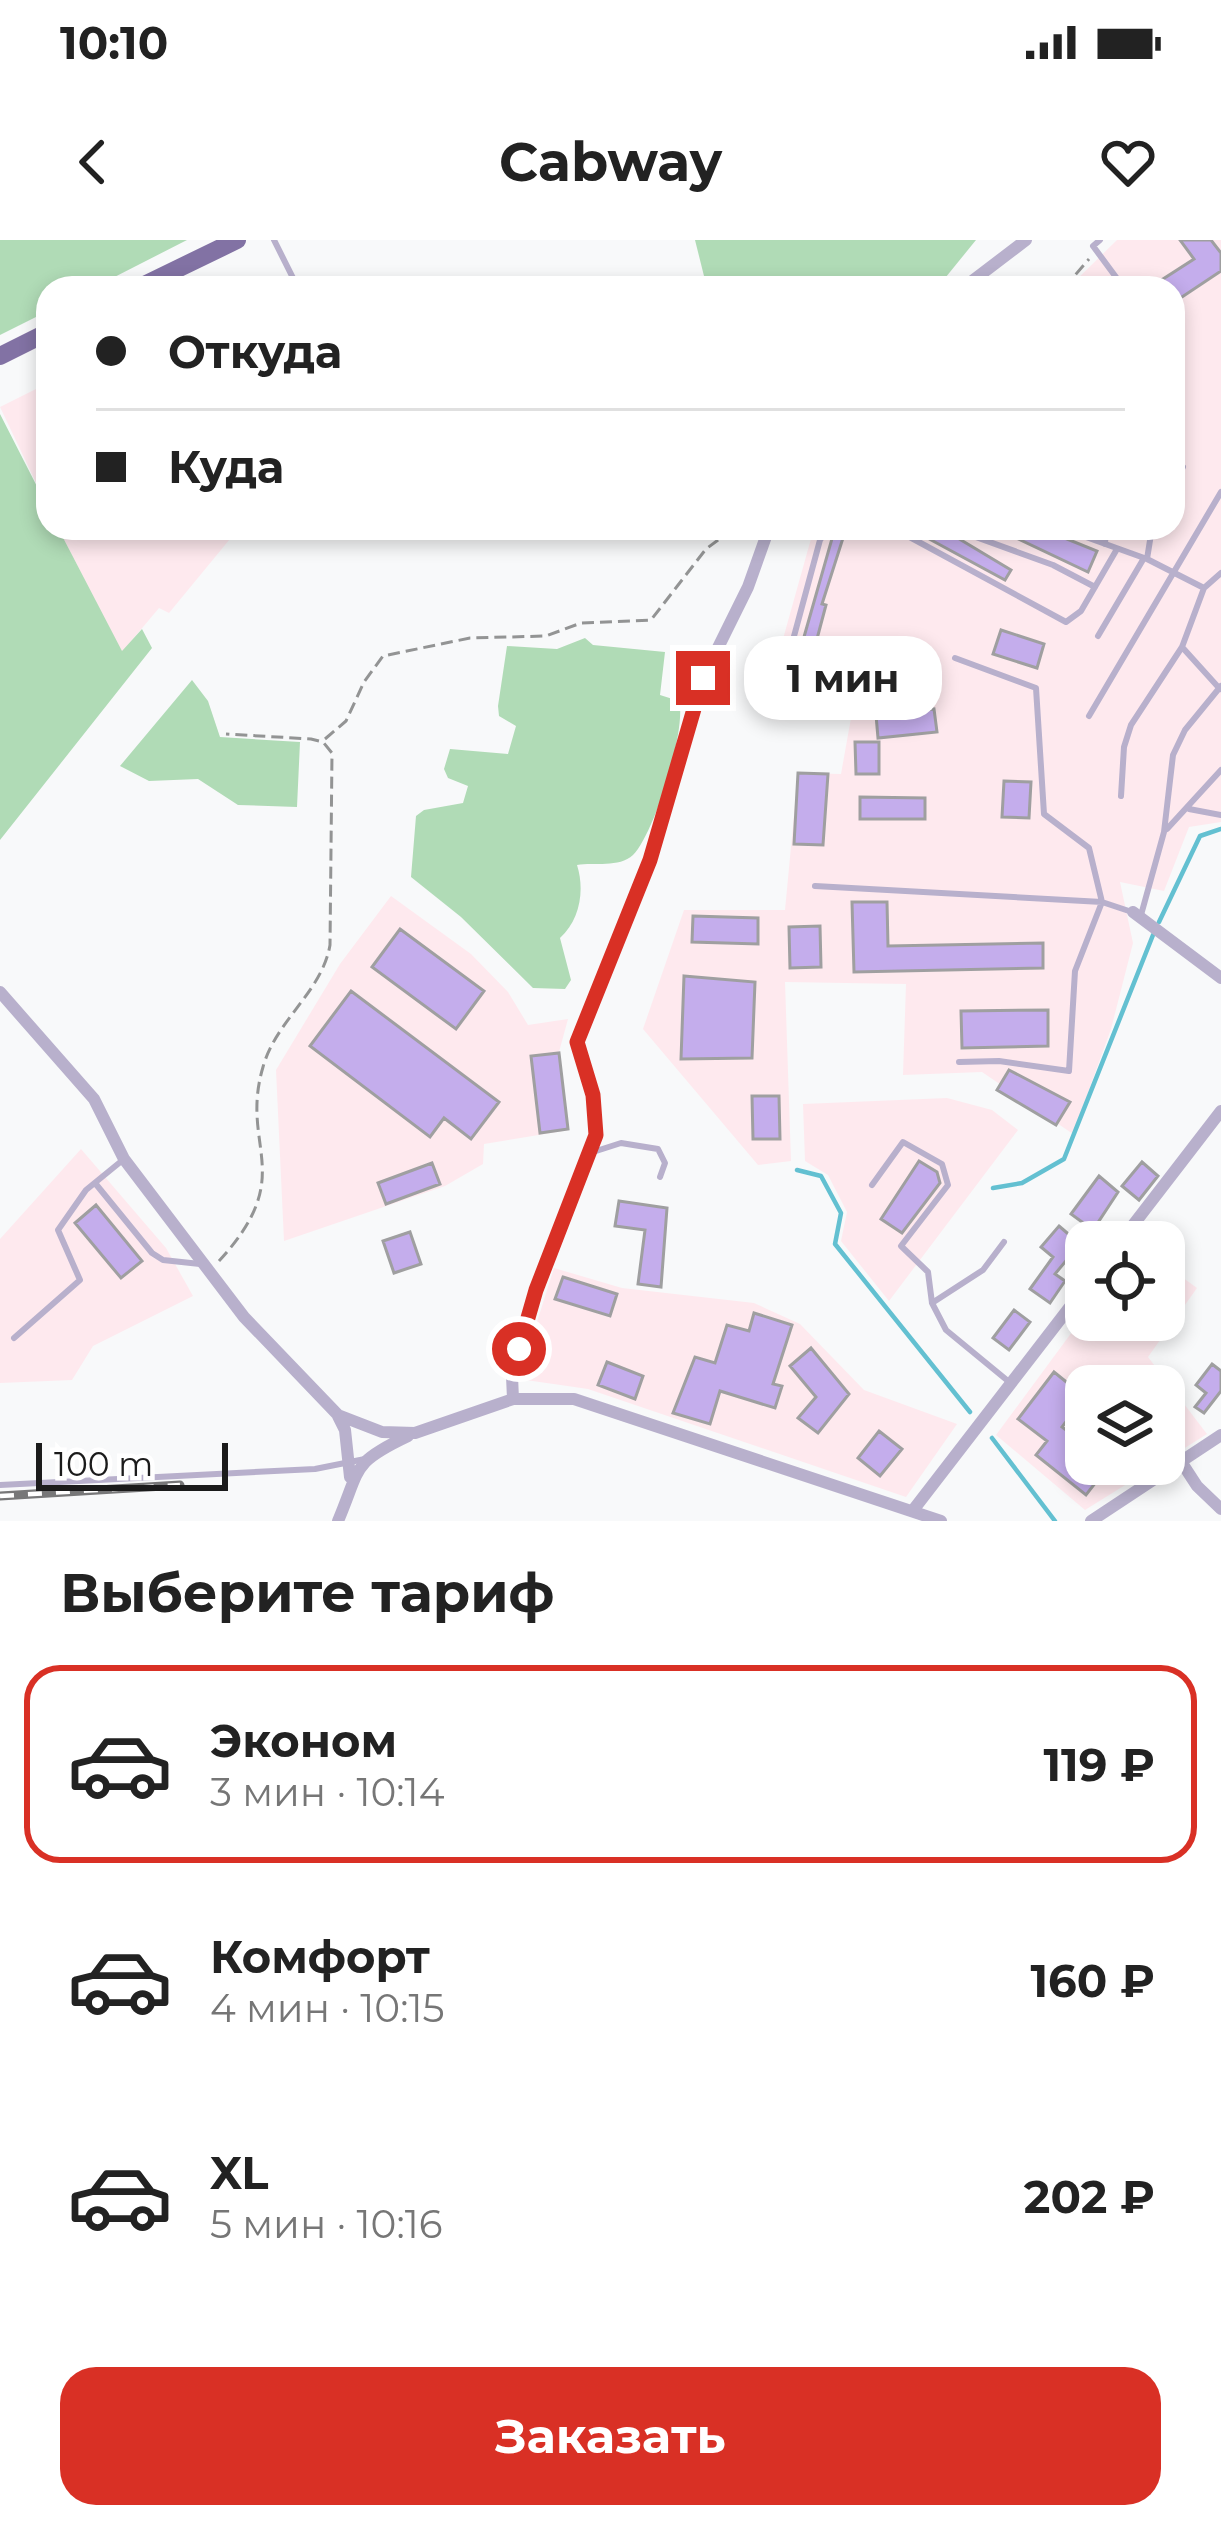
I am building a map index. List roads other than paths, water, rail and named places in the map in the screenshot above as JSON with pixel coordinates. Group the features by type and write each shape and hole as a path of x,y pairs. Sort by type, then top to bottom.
{"main road":[{"path":"163,276 237,240"},
{"path":"0,356 36,338"}],"street":[{"path":"979,276 1026,240"},
{"path":"513,1399 512,1376 536,1290 590,1153 597,1118 577,1042 650,860 703,678 748,587 765,540"},
{"path":"1137,915 1221,978"},
{"path":"0,992 94,1099 124,1159 273,1352 338,1414 382,1432 415,1433"},
{"path":"1136,1221 1221,1111"},
{"path":"914,1509 1065,1313"},
{"path":"338,1521 350,1484 365,1459 415,1433 513,1399 560,1397 592,1402 941,1521"},
{"path":"338,1414 345,1430 350,1484"},
{"path":"1185,1460 1221,1435"},
{"path":"1185,1467 1221,1509"},
{"path":"1091,1521 1147,1485"}],"lane":[{"path":"274,240 292,276"},
{"path":"1097,243 1117,276"},
{"path":"1089,716 1221,492"},
{"path":"790,652 820,540"},
{"path":"914,540 1060,622 1072,621 1117,548"},
{"path":"985,540 1095,586"},
{"path":"1094,540 1175,571 1204,588"},
{"path":"1105,540 1105,544"},
{"path":"1098,636 1145,558 1149,540"},
{"path":"1120,796 1131,725 1182,647 1204,588 1221,573"},
{"path":"814,886 1102,902 1137,915 1164,832 1168,773 1177,744 1220,688 1182,647"},
{"path":"955,658 1036,688 1044,814 1089,848 1102,902 1075,971 1069,1071 999,1061 959,1062"},
{"path":"1164,832 1221,770"},
{"path":"1188,808 1221,815"},
{"path":"872,1185 903,1142 943,1164 948,1185 901,1246 928,1272 932,1303 946,1330 1011,1383"},
{"path":"590,1153 621,1143 658,1148 665,1163 661,1177"},
{"path":"14,1338 80,1280 58,1230 95,1183 124,1159"},
{"path":"95,1183 152,1252 164,1260 205,1267"},
{"path":"932,1303 983,1270 1004,1243"},
{"path":"0,1485 349,1464 365,1459"}],"waterway":[{"path":"1159,922 1200,836 1221,829"},
{"path":"993,1188 1022,1183 1064,1159 1153,935"},
{"path":"797,1170 821,1176 841,1213 835,1244 970,1412"},
{"path":"992,1438 1055,1521"}],"railway":[{"path":"0,1496 180,1485"}]}
